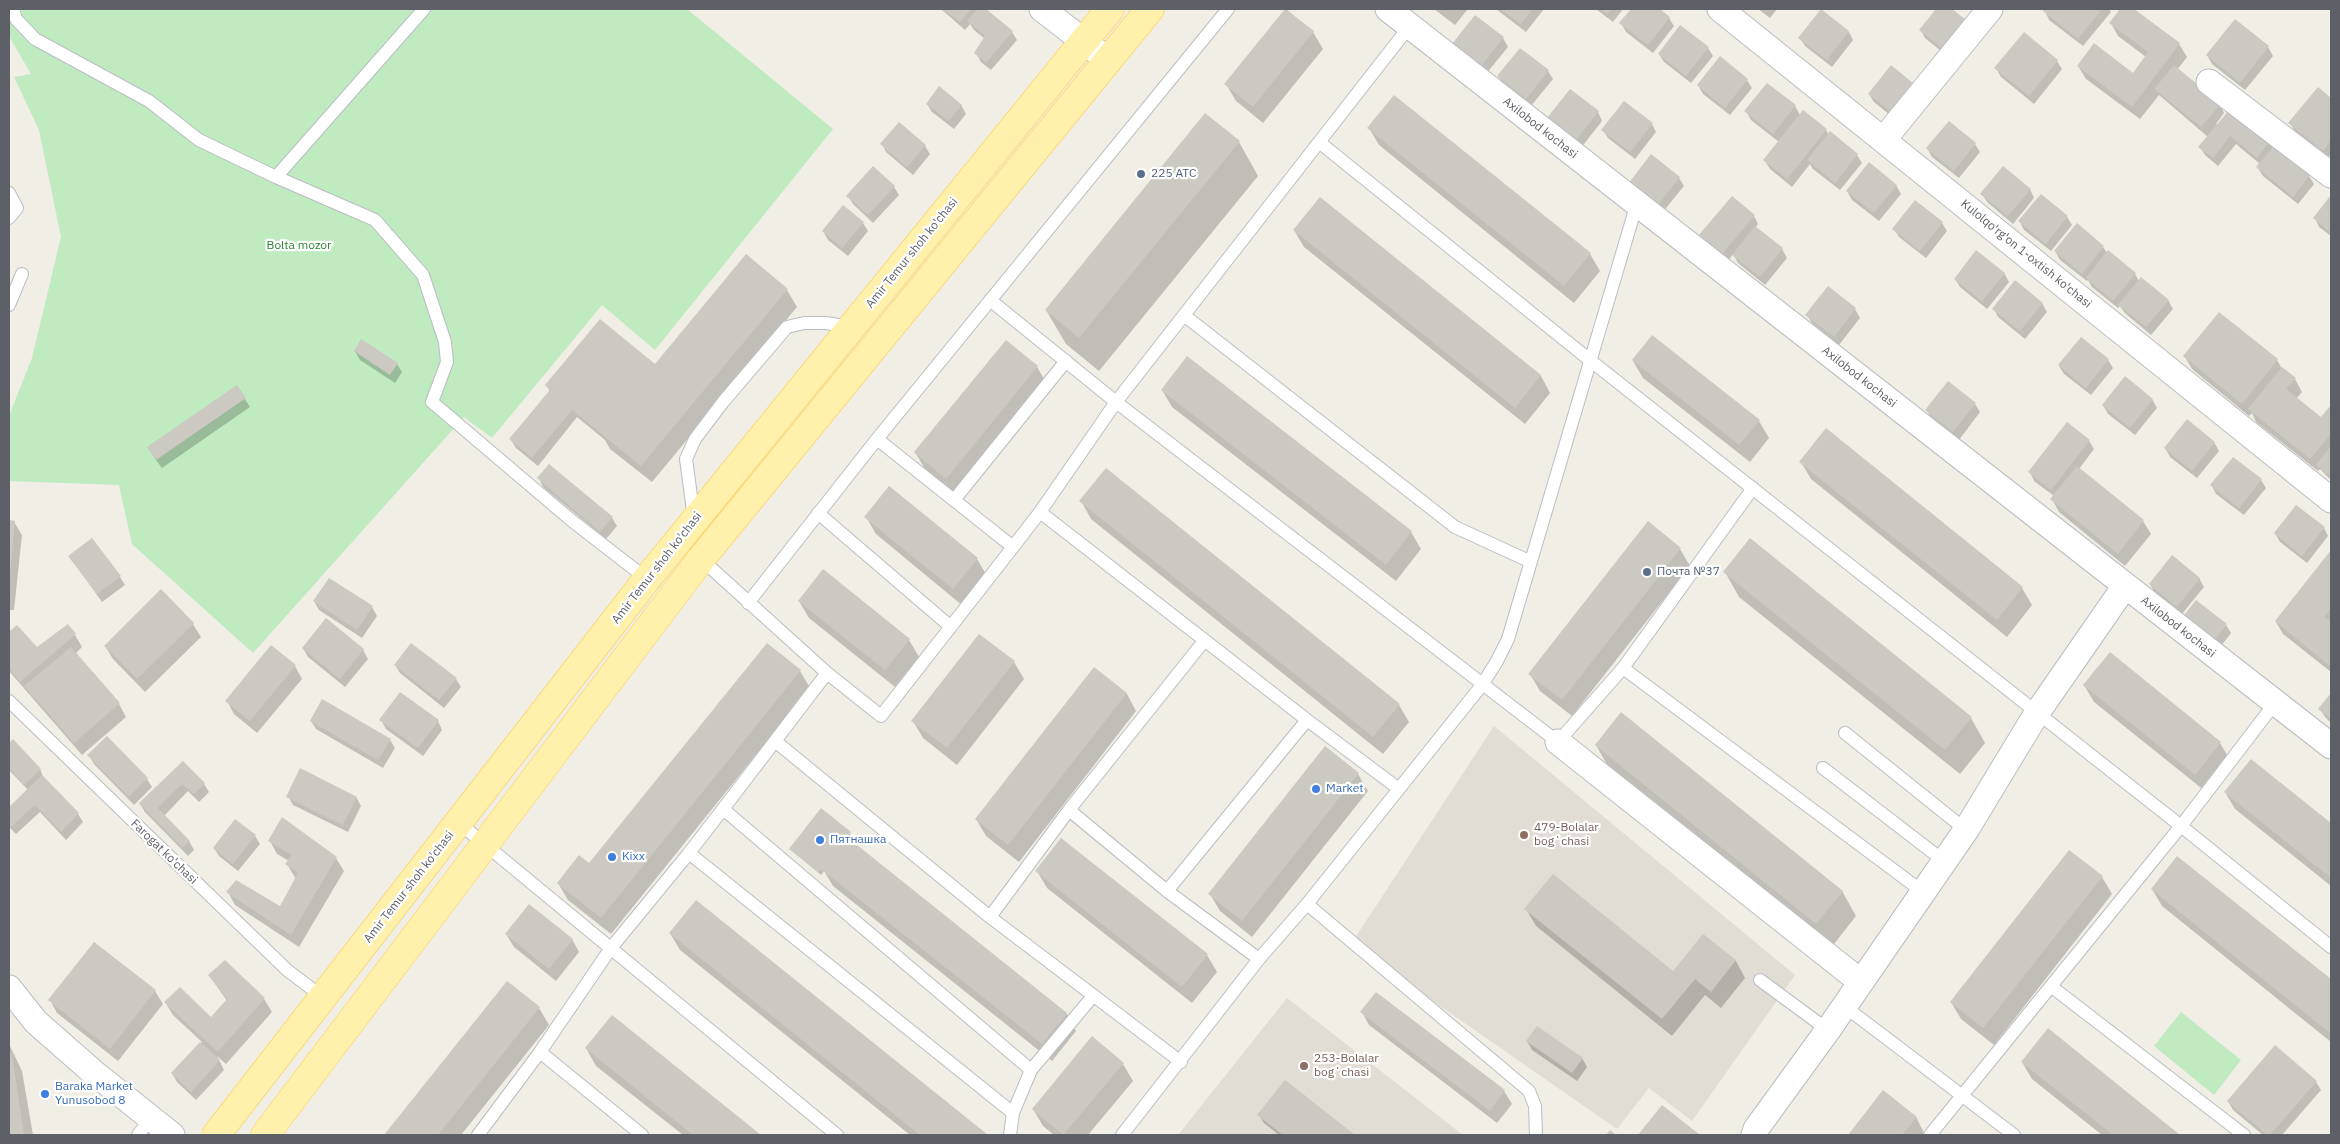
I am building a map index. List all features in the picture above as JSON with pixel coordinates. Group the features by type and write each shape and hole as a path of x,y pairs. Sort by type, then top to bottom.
{"main road":[{"name":"Amir Temur shoh ko'chasi","path":"216,1135 647,579 1110,9"},
{"path":"265,1135 701,559 1150,9"}],"street":[{"path":"1042,9 1108,60"},
{"name":"Axilobod kochasi","path":"1388,9 2331,746"},
{"name":"Kulolqo'rg'on 1-oxtish ko'chasi","path":"1720,9 2331,500"},
{"path":"1884,139 1990,9"},
{"path":"2209,82 2331,175"},
{"path":"1754,1135 1756,1129 1828,1030 1966,830 2037,713 2125,586"},
{"path":"1558,742 1861,982"},
{"path":"9,988 36,1022 93,1072 144,1127 172,1135"}],"lane":[{"path":"13,9 16,18 35,39 149,101 199,140 276,177 375,220 423,275 445,342 447,362 432,402 571,520 647,579"},
{"path":"276,177 424,9"},
{"path":"748,602 877,439 1228,9"},
{"path":"701,559 827,673 881,716 1014,547 1116,402 1409,27"},
{"path":"1319,142 1591,361 2182,826 2331,947"},
{"path":"9,193 17,208 9,218"},
{"path":"1122,1135 1181,1062 1259,959 1308,904 1482,685 1508,639 1637,203"},
{"path":"9,305 22,274"},
{"path":"990,300 1116,402 1558,742 1623,668 1754,488"},
{"path":"1185,316 1455,527 1530,561"},
{"path":"695,520 686,459 695,439 723,402 787,327 804,323 826,323 851,328"},
{"path":"954,500 1066,361"},
{"path":"877,439 1014,547"},
{"path":"1040,512 1204,641 1399,789"},
{"path":"818,513 951,627"},
{"path":"990,917 1069,810 1204,641"},
{"path":"1623,668 1923,892"},
{"path":"478,1135 540,1052 611,948 723,810 827,673"},
{"name":"Farogat ko'chasi","path":"9,701 287,970 324,998"},
{"path":"1930,1135 2182,826 2275,703"},
{"path":"1168,891 1307,720"},
{"path":"1845,733 1966,830"},
{"path":"775,742 990,917 1181,1062"},
{"path":"1823,768 1944,861"},
{"path":"723,810 1031,1070"},
{"path":"1069,810 1168,891 1259,959"},
{"path":"459,823 837,1135"},
{"path":"689,853 1013,1113"},
{"path":"1308,904 1529,1091 1535,1106 1536,1135"},
{"path":"1760,980 1828,1030"},
{"path":"2052,987 2244,1135"},
{"path":"1010,1135 1013,1113 1031,1070 1093,996"},
{"path":"1844,1006 1963,1094 2014,1135"},
{"path":"540,1052 642,1135"}],"shaded area":[{"name":"479-Bolalar bogʻchasi","path":"1494,726 1795,975 1692,1121 1649,1088 1617,1129 1351,944"},
{"name":"253-Bolalar bogʻchasi","path":"1287,998 1463,1135 1178,1135"}],"green space":[{"name":"Bolta mozor","path":"9,9 687,9 833,129 655,350 602,305 492,438 464,417 253,653 132,544 119,485 9,481 9,416 32,358 61,237 39,130 14,77 31,74 9,36"},
{"path":"2181,1012 2241,1060 2214,1095 2154,1046"}],"building":[{"path":"942,9 971,9 960,22"},
{"path":"978,9 986,9 1013,31 986,63 974,53 985,36 967,21"},
{"path":"1285,9 1314,31 1253,107 1224,84"},
{"path":"1500,9 1533,9 1521,24"},
{"path":"1600,9 1612,9 1607,14"},
{"path":"1631,9 1660,9 1670,17 1648,45 1619,23"},
{"path":"1821,9 1849,31 1827,60 1798,38"},
{"path":"1936,9 1952,9 1970,23 1947,52 1919,30"},
{"path":"2045,9 2102,9 2078,39 2043,11"},
{"path":"2120,9 2134,9 2180,43 2132,107 2077,66 2094,43 2133,73 2148,52 2109,23"},
{"path":"1475,15 1504,37 1481,66 1452,44"},
{"path":"2235,19 2269,46 2240,83 2206,55"},
{"path":"1680,25 1709,47 1686,76 1658,54"},
{"path":"2024,32 2058,60 2029,96 1994,68"},
{"path":"1520,48 1549,70 1526,99 1497,76"},
{"path":"1720,56 1748,79 1725,108 1697,85"},
{"path":"1891,65 1919,88 1896,116 1868,94"},
{"path":"2174,65 2221,104 2201,127 2154,89"},
{"path":"1767,83 1796,105 1773,134 1744,111"},
{"path":"939,86 962,105 949,121 926,104"},
{"path":"2318,87 2331,98 2331,140 2323,151 2288,123"},
{"path":"1570,89 1599,111 1576,140 1547,118"},
{"path":"1394,95 1591,253 1564,286 1367,128"},
{"path":"1624,101 1653,123 1630,152 1601,130"},
{"path":"2230,109 2270,141 2257,158 2230,136 2213,158 2198,147"},
{"path":"1803,110 1827,129 1787,179 1763,160"},
{"path":"1205,113 1240,141 1079,338 1045,310"},
{"path":"1949,121 1976,143 1954,171 1926,148"},
{"path":"899,122 926,145 907,167 880,144"},
{"path":"1830,131 1858,154 1835,183 1807,160"},
{"path":"2274,146 2310,175 2293,197 2256,167"},
{"path":"1651,154 1680,177 1657,206 1629,183"},
{"path":"1869,162 1897,185 1874,213 1846,191"},
{"path":"873,166 895,186 868,215 846,196"},
{"path":"2003,166 2031,189 2008,216 1980,194"},
{"path":"2041,194 2068,216 2046,244 2018,221"},
{"path":"2331,195 2331,233 2313,218"},
{"path":"1732,196 1755,215 1722,254 1699,235"},
{"path":"1320,197 1541,375 1515,408 1293,230"},
{"path":"1915,200 1943,222 1920,251 1892,229"},
{"path":"843,205 864,222 842,248 822,231"},
{"path":"2077,223 2104,246 2082,274 2054,251"},
{"path":"1755,226 1783,248 1760,277 1732,255"},
{"path":"1976,250 2005,273 1982,301 1954,279"},
{"path":"2108,250 2136,273 2113,301 2086,278"},
{"path":"746,254 788,289 641,466 572,410 532,458 509,439 550,390 545,385 600,319 655,364"},
{"path":"2141,277 2169,300 2146,327 2118,305"},
{"path":"2015,280 2043,303 2020,331 1992,309"},
{"path":"1828,286 1856,308 1834,337 1805,315"},
{"path":"2219,312 2278,359 2242,404 2183,356"},
{"path":"1652,335 1760,420 1739,445 1632,360"},
{"path":"2081,337 2109,359 2086,388 2058,365"},
{"path":"361,339 398,363 390,375 354,351"},
{"path":"1006,340 1038,366 946,479 914,452"},
{"path":"1187,356 1412,531 1386,565 1161,390"},
{"path":"2282,367 2296,378 2286,389 2321,417 2331,405 2331,434 2310,459 2248,409"},
{"path":"2125,376 2153,399 2130,428 2102,405"},
{"path":"1948,381 1976,403 1953,432 1925,410"},
{"path":"237,385 246,398 156,460 147,447"},
{"path":"2187,419 2215,442 2192,471 2164,448"},
{"path":"2067,422 2090,440 2051,490 2028,472"},
{"path":"1826,428 2023,587 1997,620 1799,462"},
{"path":"2331,446 2331,477 2316,465"},
{"path":"2233,457 2262,479 2239,508 2210,485"},
{"path":"549,464 613,517 600,532 537,478"},
{"path":"2077,466 2144,520 2118,554 2050,499"},
{"path":"1106,468 1400,704 1373,737 1079,501"},
{"path":"889,486 978,558 953,589 864,517"},
{"path":"2296,505 2325,527 2302,556 2274,533"},
{"path":"9,520 15,521 10,573 9,573"},
{"path":"1648,521 1681,548 1562,700 1528,674"},
{"path":"92,538 121,576 97,594 68,556"},
{"path":"1750,538 1972,717 1945,750 1723,572"},
{"path":"2331,550 2331,608 2324,617 2331,622 2331,667 2275,621"},
{"path":"2172,555 2200,578 2177,607 2149,584"},
{"path":"823,569 910,639 885,670 798,601"},
{"path":"329,578 373,606 357,630 313,601"},
{"path":"161,589 194,623 137,679 104,646"},
{"path":"2196,600 2227,624 2213,642 2182,618"},
{"path":"326,618 364,649 340,679 302,648"},
{"path":"68,624 76,634 20,682 9,668 9,632 17,625 37,647"},
{"path":"979,634 1015,661 947,748 911,721"},
{"path":"411,643 457,678 439,700 394,665"},
{"path":"767,643 801,670 601,918 557,883 579,855 589,863"},
{"path":"271,645 296,665 250,721 225,701"},
{"path":"71,647 120,703 74,743 24,686"},
{"path":"2110,652 2221,742 2195,775 2083,685"},
{"path":"1094,667 1127,693 1008,845 975,819"},
{"path":"400,692 439,720 418,748 379,720"},
{"path":"2331,693 2331,719 2318,709"},
{"path":"322,699 391,739 378,760 310,721"},
{"path":"1621,712 1843,891 1816,924 1595,745"},
{"path":"107,736 148,778 129,797 87,755"},
{"path":"13,739 41,769 24,785 9,768 9,743"},
{"path":"1325,746 1359,773 1242,921 1208,894"},
{"path":"2251,759 2331,823 2331,878 2224,792"},
{"path":"183,761 205,783 194,794 182,784 158,808 190,841 182,848 139,803"},
{"path":"300,768 357,797 343,825 286,797"},
{"path":"42,775 79,813 61,832 35,805 11,827 9,825 9,807"},
{"path":"821,808 851,832 847,837 1067,1013 1042,1044 821,869 818,872 789,849"},
{"path":"282,817 337,857 291,935 226,892 236,880 280,906 298,873 285,864 292,855 268,841"},
{"path":"235,819 256,835 233,864 213,848"},
{"path":"1061,838 1208,954 1182,987 1035,871"},
{"path":"2069,850 2103,876 1983,1028 1950,1002"},
{"path":"2177,856 2331,979 2331,1034 2151,889"},
{"path":"1553,874 1673,971 1703,934 1736,960 1711,992 1695,979 1662,1019 1524,909"},
{"path":"696,900 988,1135 920,1135 669,933"},
{"path":"529,904 573,939 549,969 505,934"},
{"path":"94,942 156,990 110,1049 48,1000"},
{"path":"225,960 265,998 218,1052 164,1002 180,987 211,1017 227,999 208,975"},
{"path":"507,981 540,1007 438,1135 384,1135"},
{"path":"1376,992 1505,1090 1490,1111 1360,1012"},
{"path":"612,1015 761,1135 693,1135 585,1048"},
{"path":"1537,1026 1583,1058 1572,1073 1526,1041"},
{"path":"2048,1028 2180,1135 2113,1135 2021,1062"},
{"path":"1092,1036 1124,1063 1063,1135 1032,1109"},
{"path":"200,1042 220,1060 191,1092 171,1073"},
{"path":"2275,1045 2317,1081 2270,1135 2267,1135 2227,1101"},
{"path":"9,1049 13,1062 24,1135 9,1135"},
{"path":"1285,1080 1355,1135 1283,1135 1257,1115"},
{"path":"1883,1090 1917,1117 1902,1135 1848,1135"},
{"path":"1662,1105 1700,1135 1638,1135"},
{"path":"1610,1130 1616,1135 1606,1135"}],"place":[{"name":"225 АТС","path":"1141,174"},
{"name":"Почта №37","path":"1647,572"},
{"name":"Market","path":"1316,789"},
{"name":"479-Bolalar bogʻchasi","path":"1524,835"},
{"name":"Пятнашка","path":"820,840"},
{"name":"Kixx","path":"612,857"},
{"name":"253-Bolalar bogʻchasi","path":"1304,1066"},
{"name":"Baraka Market Yunusobod 8","path":"45,1094"}]}
